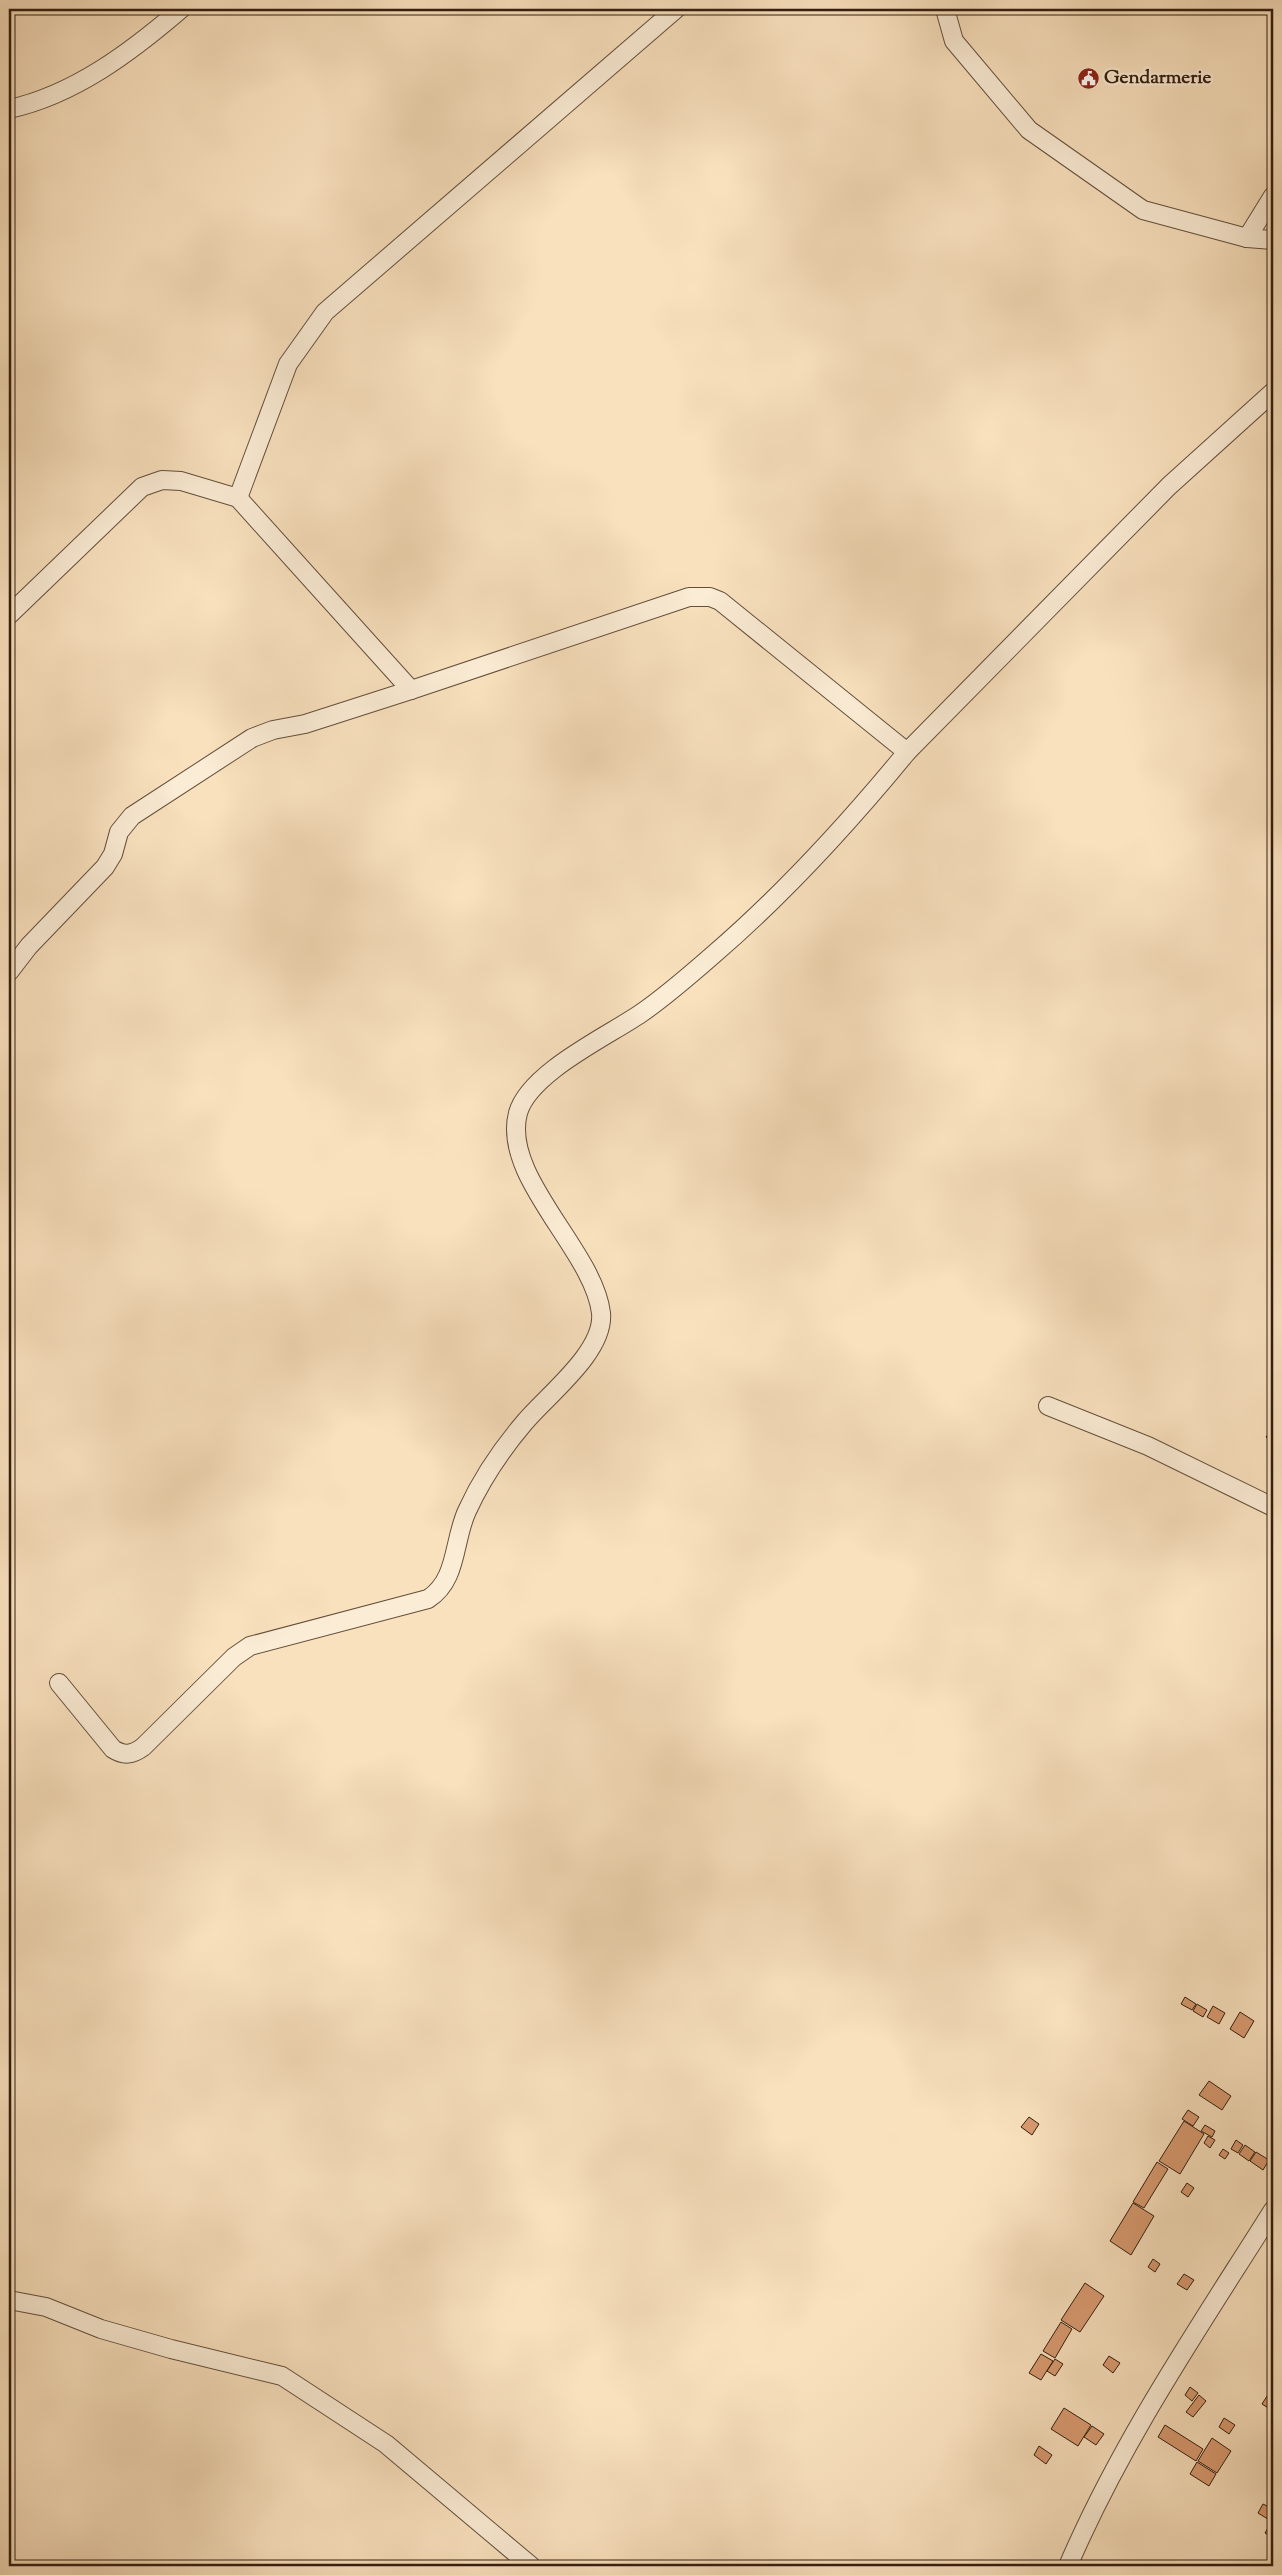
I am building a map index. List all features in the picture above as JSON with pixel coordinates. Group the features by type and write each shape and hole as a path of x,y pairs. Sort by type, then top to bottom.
{"street":[{"path":"9,109 30,104 99,72 181,9"},
{"path":"238,498 288,364 325,312 676,9"},
{"path":"945,9 954,41 1029,130 1143,210 1247,238 1273,240"},
{"path":"1247,238 1273,196"},
{"path":"59,1683 112,1749 124,1754 131,1754 142,1747 234,1657 250,1646 428,1599 444,1585 465,1515 504,1448 525,1422 566,1378 597,1338 601,1315 595,1288 549,1210 521,1156 517,1134 518,1113 532,1087 553,1070 643,1012 741,931 828,845 907,752 1169,486 1273,392"},
{"path":"9,615 142,487 162,480 181,481 238,498 411,690"},
{"path":"9,972 29,946 105,867 113,854 120,832 132,816 252,738 272,730 305,724 411,690 689,597 710,597 728,607 907,752"},
{"path":"1048,1406 1148,1446 1273,1507"},
{"path":"1068,2566 1085,2526 1141,2418 1273,2210"},
{"path":"9,2300 46,2306 101,2329 171,2349 282,2376 386,2444 531,2566"}],"building":[{"path":"1271,1431 1273,1433 1273,1442 1266,1437"},
{"path":"1185,1997 1196,2004 1192,2010 1181,2004"},
{"path":"1197,2004 1207,2010 1203,2017 1193,2011"},
{"path":"1213,2006 1225,2013 1219,2024 1207,2017"},
{"path":"1240,2012 1254,2021 1244,2038 1230,2029"},
{"path":"1209,2081 1231,2096 1222,2110 1199,2095"},
{"path":"1188,2110 1199,2117 1193,2126 1182,2119"},
{"path":"1029,2117 1039,2124 1032,2135 1021,2127"},
{"path":"1184,2121 1204,2134 1180,2174 1159,2161"},
{"path":"1205,2125 1215,2131 1212,2137 1201,2131"},
{"path":"1208,2136 1215,2140 1210,2148 1204,2143"},
{"path":"1236,2140 1243,2145 1238,2153 1231,2149"},
{"path":"1245,2145 1255,2152 1249,2161 1239,2154"},
{"path":"1223,2149 1229,2153 1225,2159 1219,2155"},
{"path":"1256,2152 1269,2160 1263,2170 1250,2161"},
{"path":"1157,2162 1168,2169 1144,2208 1133,2202"},
{"path":"1187,2183 1194,2188 1188,2197 1181,2192"},
{"path":"1133,2203 1154,2216 1131,2255 1110,2241"},
{"path":"1153,2259 1160,2264 1155,2272 1148,2267"},
{"path":"1184,2274 1194,2280 1187,2290 1177,2284"},
{"path":"1085,2283 1104,2296 1080,2332 1061,2320"},
{"path":"1061,2322 1072,2329 1055,2358 1043,2351"},
{"path":"1041,2354 1053,2361 1041,2380 1029,2373"},
{"path":"1109,2356 1120,2363 1113,2373 1103,2365"},
{"path":"1055,2359 1063,2364 1055,2376 1047,2371"},
{"path":"1190,2387 1198,2393 1192,2401 1185,2395"},
{"path":"1269,2393 1273,2395 1273,2411 1262,2404"},
{"path":"1199,2395 1206,2401 1193,2417 1186,2412"},
{"path":"1064,2408 1091,2425 1078,2446 1051,2429"},
{"path":"1224,2418 1235,2425 1229,2434 1219,2427"},
{"path":"1165,2425 1203,2449 1196,2461 1158,2437"},
{"path":"1092,2426 1104,2434 1096,2445 1084,2437"},
{"path":"1212,2438 1231,2451 1217,2473 1198,2461"},
{"path":"1039,2446 1052,2455 1046,2464 1034,2455"},
{"path":"1197,2462 1216,2474 1209,2486 1190,2474"},
{"path":"1263,2504 1273,2509 1271,2521 1258,2513"},
{"path":"1273,2519 1273,2538 1265,2533"}],"place":[{"name":"Gendarmerie","path":"1088,78"}]}
